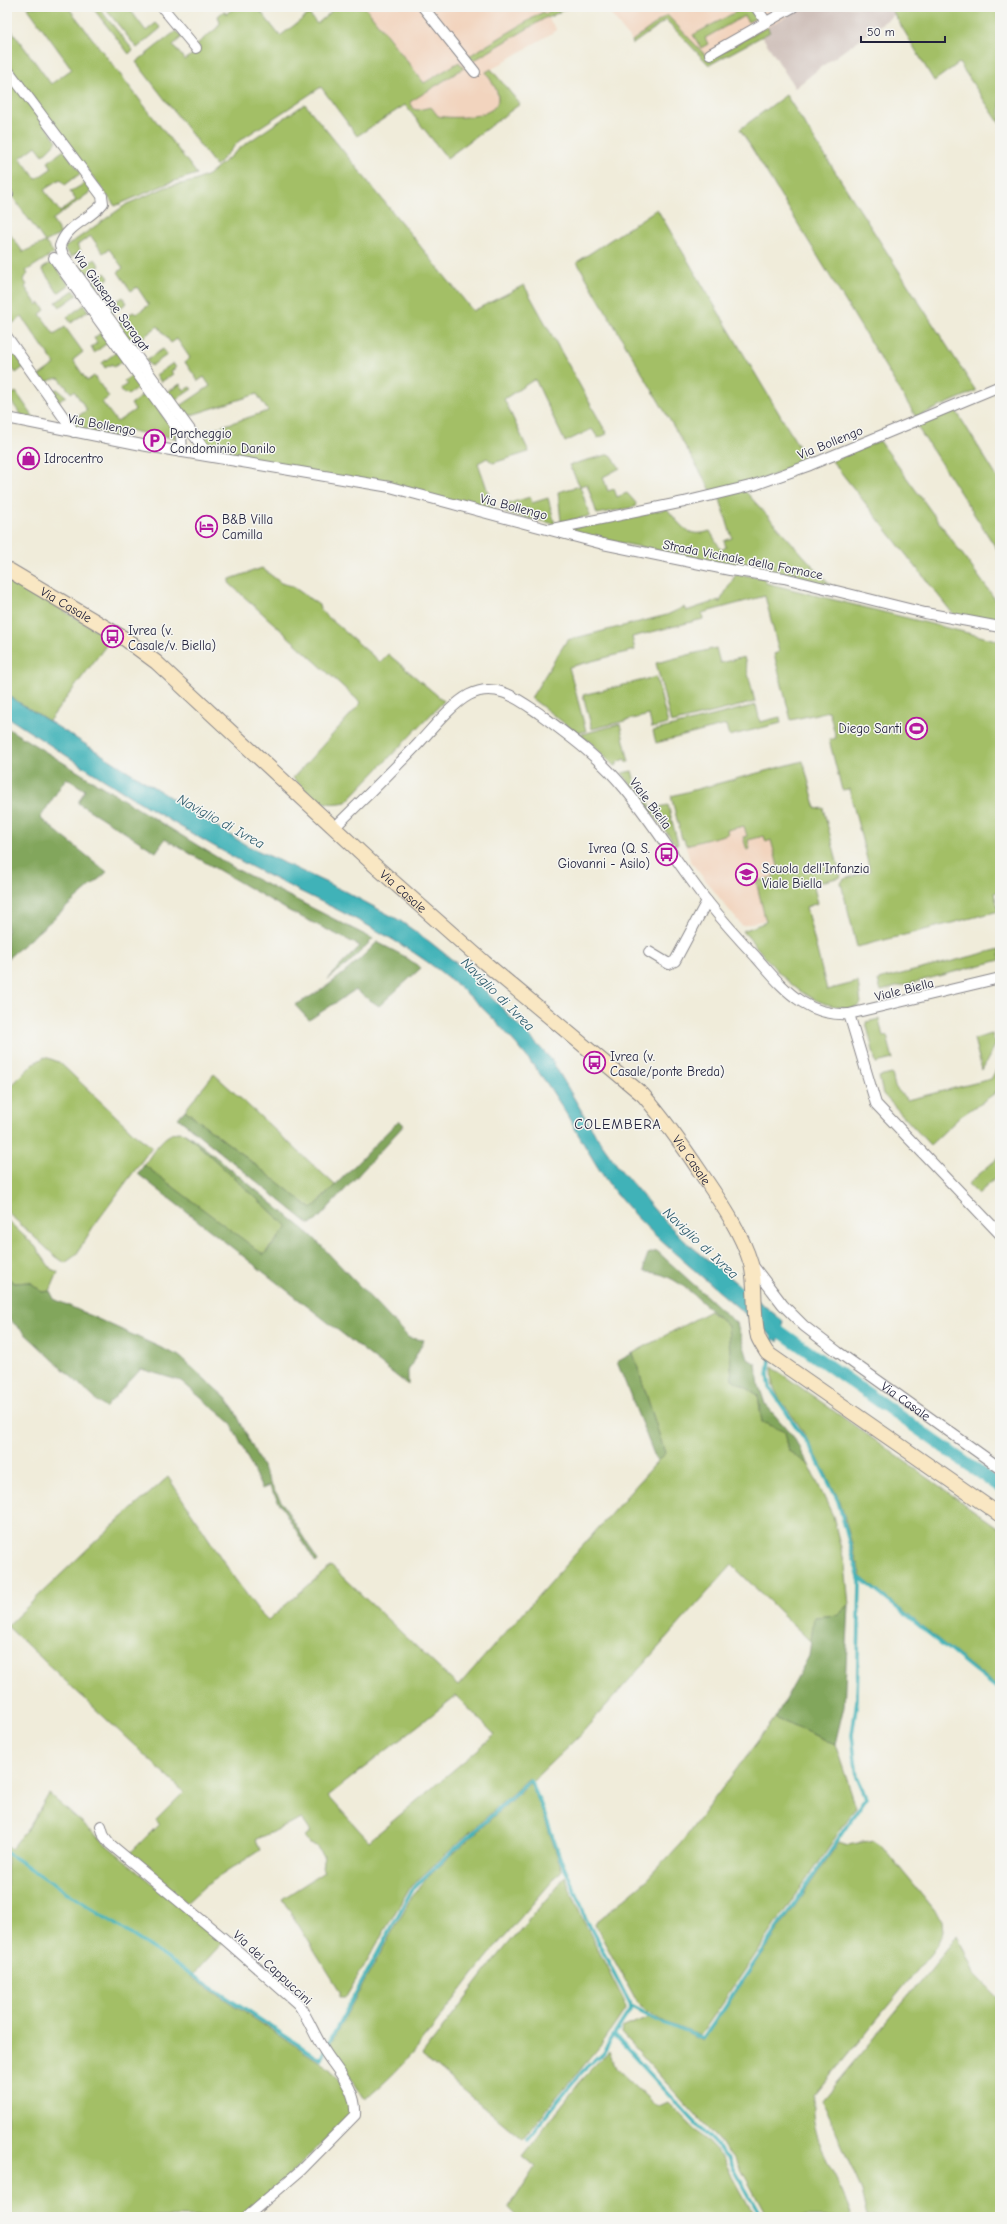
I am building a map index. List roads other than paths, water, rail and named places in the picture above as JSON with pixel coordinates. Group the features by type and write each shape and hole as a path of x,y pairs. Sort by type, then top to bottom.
{"main road":[{"name":"Via Casale","path":"7,569 125,639 156,662 372,863 485,963 643,1095 664,1119 727,1212 750,1261 754,1282 758,1338 767,1353 802,1379 1000,1515"}],"street":[{"path":"162,7 196,48"},
{"path":"423,7 474,72"},
{"path":"756,7 766,22"},
{"path":"710,54 793,7"},
{"name":"Via Giuseppe Saragat","path":"7,69 102,196 103,203 98,209 64,235 60,250 209,456"},
{"path":"54,258 181,434 182,452"},
{"path":"7,337 74,432"},
{"name":"Via Bollengo","path":"7,418 182,452 390,487 551,530 684,502 754,485 810,465 1000,386"},
{"name":"Strada Vicinale della Fornace","path":"551,530 603,544 730,570 784,578 925,613 1000,627"},
{"name":"Viale Biella","path":"335,827 393,771 454,707 468,695 484,689 497,689 510,694 524,703 571,737 610,772 648,818 707,901 774,978 802,1003 818,1010 836,1015 849,1014 1000,978"},
{"path":"649,952 669,964 675,962 707,901"},
{"path":"849,1014 876,1104 1000,1234"},
{"name":"Via Casale","path":"750,1261 783,1305 804,1326 1000,1468"},
{"name":"Via dei Cappuccini","path":"100,1826 104,1836 110,1844 216,1932 298,2004 308,2017 323,2048 354,2095 355,2115 301,2170 246,2217"}],"water":[{"path":"7,695 246,845 344,891 399,920 465,970 551,1059 595,1134 619,1168 658,1214 686,1242 783,1321 778,1342 678,1256 624,1203 605,1179 540,1073 491,1017 451,980 400,944 346,914 262,873 235,858 177,825 92,772 7,717"}],"waterway":[{"name":"Naviglio di Ivrea","path":"768,1323 1000,1487"},
{"path":"771,1350 773,1333"},
{"path":"630,2006 661,2022 703,2039 866,1798 857,1777 852,1735 857,1700 860,1582 838,1501 812,1450 770,1388 768,1375 770,1359"},
{"path":"860,1578 1000,1691"},
{"path":"7,1853 320,2059 413,1888 530,1780 542,1807 559,1855 580,1901 585,1917 629,2002 630,2010 614,2035 728,2158 761,2217"},
{"path":"527,2139 582,2072 603,2053 614,2035"}],"place":[{"name":"Parcheggio Condominio Danilo","path":"155,440"},
{"name":"Idrocentro","path":"28,458"},
{"name":"B&B Villa Camilla","path":"206,526"},
{"name":"Ivrea (v. Casale/v. Biella)","path":"112,637"},
{"name":"Diego Santi","path":"917,728"},
{"name":"Ivrea (Q. S. Giovanni - Asilo)","path":"666,855"},
{"name":"Scuola dell'Infanzia Viale Biella","path":"747,875"},
{"name":"Ivrea (v. Casale/ponte Breda)","path":"594,1063"}],"district":[{"name":"COLEMBERA","path":"618,1124"}]}
